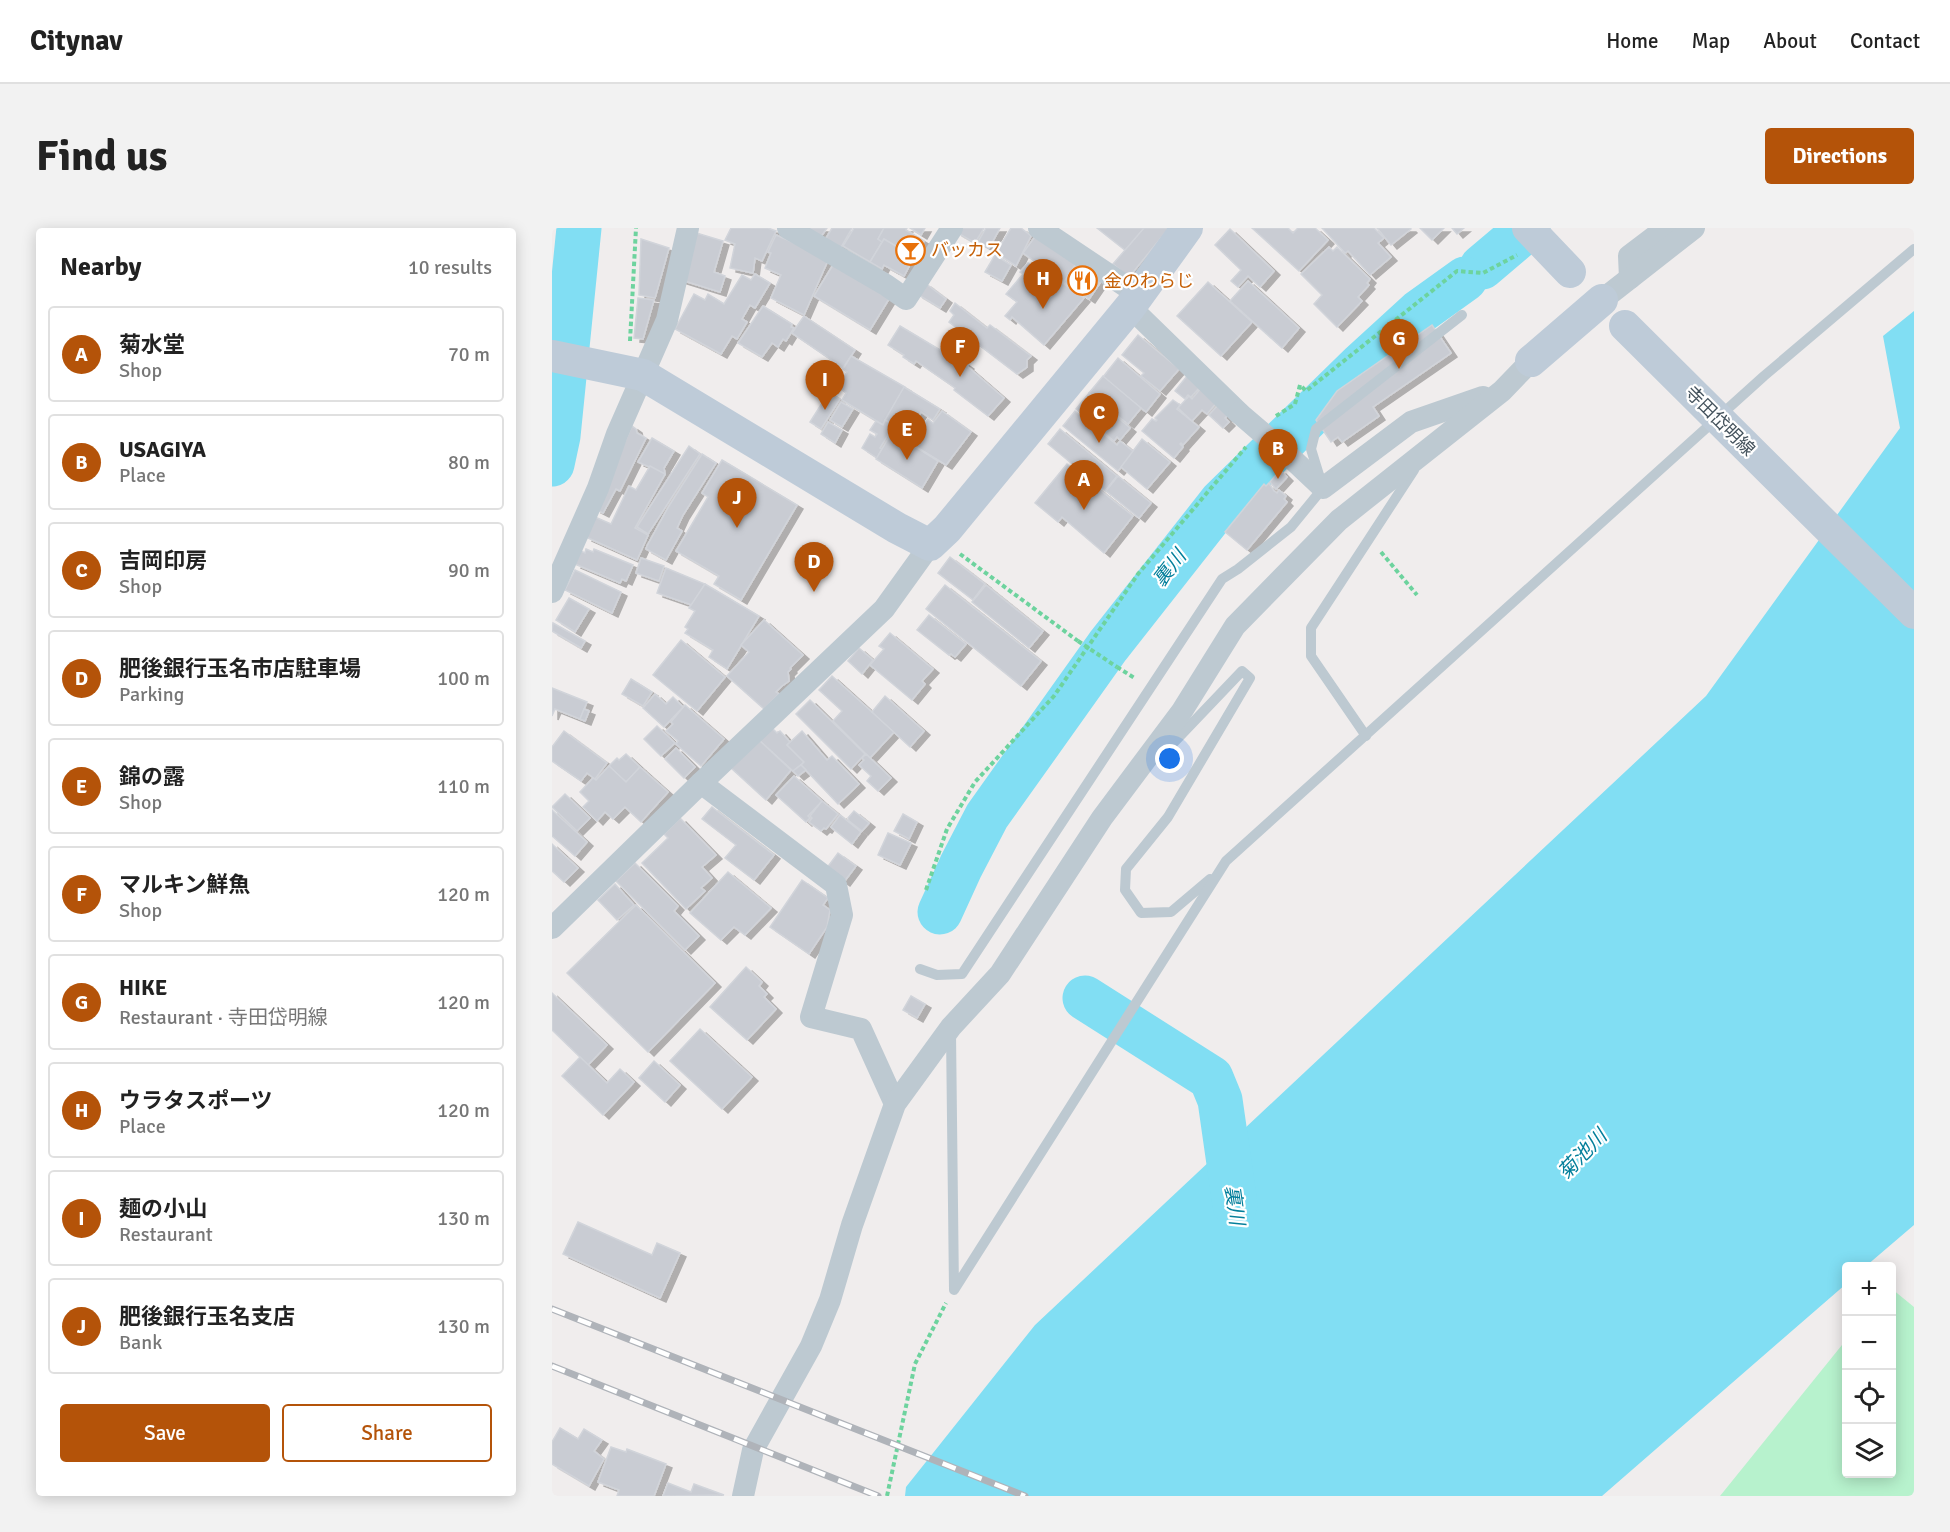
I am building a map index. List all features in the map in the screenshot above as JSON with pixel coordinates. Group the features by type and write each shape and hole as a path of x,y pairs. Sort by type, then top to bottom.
{"street":[{"path":"552,592 598,488 617,434 633,373 667,320 688,228"},
{"path":"788,228 906,299 952,228"},
{"path":"1039,228 1135,301 1239,413 1323,488 1411,422 1502,391"},
{"path":"552,928 884,609 930,545 947,529 1135,301 1187,228"},
{"path":"1630,278 1629,256 1666,228"},
{"path":"744,1496 753,1450 811,1346 830,1300 852,1225 895,1104 951,1027 1000,974 1102,818 1182,711 1235,626 1339,520 1502,391 1531,362 1602,300 1694,228"},
{"name":"寺田岱明線","path":"1526,239 1570,272 1602,300 1625,326 1914,613"},
{"path":"552,356 633,373 897,528 930,545"},
{"path":"701,783 837,885 842,915 811,1017 861,1029 895,1104"}],"lane":[{"path":"954,1290 1226,861 1764,376 1914,249"},
{"path":"920,969 937,975 962,974 1222,579 1292,527 1323,488 1311,450 1316,429 1462,315"},
{"path":"1366,736 1311,656 1311,628 1427,450"},
{"path":"1102,818 1242,671 1250,678 1168,817 1126,869 1125,890 1141,913 1171,912 1220,870"},
{"path":"951,1027 954,1290"}],"path":[{"path":"633,373 631,338 636,228"},
{"path":"1295,404 1300,385 1306,391 1457,271 1483,273 1526,239"},
{"path":"926,890 948,829 975,782 1054,696 1138,574 1222,474"},
{"path":"1370,538 1416,595"},
{"path":"930,545 953,549 1117,667"},
{"path":"887,1496 915,1364 954,1290"}],"green space":[{"path":"1896,1292 1914,1307 1914,1496 1720,1496 1842,1345 1842,1478 1896,1478"}],"water":[{"name":"菊池川","path":"1914,311 1914,1225 1871,1262 1842,1262 1842,1287 1602,1496 905,1496 906,1487 1035,1325 1706,696 1900,428 1883,336"}],"building":[{"path":"731,228 768,228 776,231 762,261 755,258 753,273 730,268 735,244 725,240"},
{"path":"800,228 827,228 820,238"},
{"path":"832,228 852,228 840,249 825,240"},
{"path":"854,228 884,228 878,239 882,242 870,262 843,246"},
{"name":"バッカス","path":"884,228 907,228 906,230 924,241 914,257 884,239 882,242 878,239"},
{"path":"910,228 925,228 921,235"},
{"path":"958,228 984,228 975,243 956,232"},
{"path":"986,228 1000,228 989,248 978,242"},
{"path":"1011,228 1021,228 1031,236 1016,266 996,253"},
{"path":"1097,228 1144,228 1126,251"},
{"path":"1144,228 1169,228 1129,277 1113,264"},
{"path":"1252,228 1288,228 1293,233 1298,228 1315,228 1328,240 1299,271"},
{"path":"1322,228 1374,228 1384,238 1378,243 1391,257 1370,275"},
{"path":"1377,228 1410,228 1411,229 1391,245"},
{"path":"1420,228 1444,228 1432,240"},
{"path":"1452,228 1464,228 1457,234"},
{"path":"1230,229 1274,271 1260,287 1248,276 1238,287 1231,281 1241,270 1215,245"},
{"path":"693,232 723,241 714,272 725,276 720,292 678,279"},
{"path":"1037,234 1077,262 1064,282 1023,253"},
{"path":"776,235 829,258 804,315 771,298 781,275 765,268 771,253 768,252"},
{"path":"641,239 669,248 655,298 639,295"},
{"path":"884,239 914,257 904,276 884,265 882,269 870,262"},
{"path":"1329,247 1333,251 1337,247 1370,279 1367,283 1369,285 1358,297 1362,301 1337,327 1314,304 1322,295 1301,274"},
{"path":"995,255 1011,265 1002,281 985,272"},
{"path":"836,260 892,294 870,330 814,296"},
{"name":"金のわらじ","path":"1077,262 1102,280 1089,299 1064,282"},
{"path":"1028,263 1049,274 1084,298 1044,345 1012,317 1010,320 1005,316 1017,302 1006,294 1023,274 1020,272"},
{"path":"755,274 770,283 755,308 750,305 742,319 747,322 737,339 732,336 721,354 675,329 694,294 705,300 708,294 724,304 742,275 751,280"},
{"path":"1248,281 1299,328 1282,348 1230,301"},
{"path":"1208,282 1252,322 1221,356 1177,316"},
{"path":"925,283 946,299 940,308 917,294"},
{"path":"638,298 654,300 643,339 634,338"},
{"path":"955,303 987,328 990,325 1031,356 1027,360 1027,367 1017,374 949,322 954,315 950,311"},
{"path":"763,306 792,324 791,327 794,328 786,341 783,339 778,347 772,343 762,357 738,343"},
{"path":"804,316 855,350 843,368 792,333"},
{"path":"1432,325 1451,353 1373,407 1379,416 1342,442 1338,437 1331,442 1316,420 1337,391"},
{"path":"900,326 940,350 942,347 968,365 1004,398 988,416 954,390 955,388 916,361 914,364 903,357 904,355 888,345"},
{"path":"1138,335 1179,369 1160,391 1141,376 1144,373 1122,355"},
{"path":"851,356 905,387 883,425 842,400 846,393 838,387 847,372 843,369"},
{"path":"1118,358 1160,394 1146,412 1103,377"},
{"path":"1103,376 1141,408 1128,424 1089,393"},
{"path":"1187,376 1200,387 1191,397 1188,395 1185,399 1175,391"},
{"path":"904,387 940,409 933,420 921,412 908,434 885,420"},
{"path":"1202,387 1218,401 1207,414 1202,410 1192,421 1178,408 1189,396 1192,399"},
{"path":"829,392 840,399 821,429 810,422"},
{"path":"1089,393 1130,428 1120,440 1117,437 1114,441 1076,409"},
{"path":"1173,400 1180,405 1177,409 1199,427 1183,445 1180,444 1183,447 1174,458 1142,431 1152,419 1157,420 1155,418"},
{"path":"841,402 853,409 842,427 830,420"},
{"path":"1218,405 1228,415 1225,418 1229,422 1223,428 1209,415"},
{"path":"942,411 971,432 946,465 910,443 928,419 933,423"},
{"path":"1075,411 1117,445 1120,441 1134,452 1118,471 1063,426"},
{"path":"885,420 894,425 880,448 882,449 877,458 862,448 870,434 875,437 877,434 870,430 876,421 883,425"},
{"path":"828,422 842,430 835,443 821,434"},
{"path":"632,426 637,433 646,438 620,491 616,489 603,513 595,509"},
{"path":"1060,429 1117,476 1105,491 1048,444"},
{"path":"892,432 938,461 922,488 876,459"},
{"path":"652,438 674,451 664,468 665,474 638,462"},
{"path":"1142,439 1170,462 1147,489 1121,467"},
{"path":"689,446 700,454 648,534 637,527"},
{"path":"702,454 716,463 683,515 677,528 682,531 666,560 646,549 647,546"},
{"path":"722,460 797,505 741,600 714,584 719,576 676,551 708,497 702,493"},
{"path":"1067,464 1133,516 1104,553 1062,517 1058,522 1035,503"},
{"path":"650,466 665,474 635,528 648,535 637,560 586,537 595,517 611,524 629,486 636,490"},
{"path":"1280,470 1287,477 1276,489 1270,482"},
{"path":"1118,476 1151,503 1139,518 1106,491"},
{"path":"1269,483 1274,491 1277,493 1279,490 1286,496 1284,499 1287,502 1247,550 1225,532 1264,484 1266,486"},
{"path":"586,549 593,552 594,549 633,565 626,581 622,579 620,583 575,564 581,551 585,553"},
{"path":"950,557 985,584 973,600 938,573"},
{"path":"641,558 664,566 659,581 636,573"},
{"path":"666,568 705,584 692,605 657,593"},
{"path":"575,570 621,592 612,613 565,590"},
{"path":"705,584 759,616 727,669 709,657 713,650 685,633 688,629 685,627 695,611 689,608"},
{"path":"945,585 1041,661 1021,686 926,609"},
{"path":"986,585 1043,631 1029,648 972,602"},
{"path":"569,598 589,609 575,632 556,620"},
{"path":"929,615 966,644 955,657 949,655 917,630"},
{"path":"764,620 803,655 790,668 789,681 776,692 779,694 764,709 727,676 749,652 741,645"},
{"path":"553,623 585,641 581,648 552,631"},
{"path":"890,633 933,669 922,681 925,684 912,700 870,665 884,649 879,646"},
{"path":"681,640 725,677 697,711 653,675"},
{"path":"859,648 873,660 862,674 848,661"},
{"path":"832,676 894,732 870,758 833,721 842,711 819,690"},
{"path":"631,679 652,692 643,706 622,694"},
{"path":"552,688 587,702 580,719 555,709 552,716"},
{"path":"655,694 666,704 673,697 683,707 664,727 643,708"},
{"path":"885,696 924,731 910,747 872,712"},
{"path":"810,700 865,754 851,769 796,714"},
{"path":"685,705 724,739 701,766 676,744 678,741 666,731"},
{"path":"584,709 589,711 585,721 580,719"},
{"path":"657,726 675,743 661,756 644,739"},
{"path":"772,728 777,733 780,731 790,742 787,745 804,762 793,771 759,740"},
{"path":"564,731 607,763 595,779 587,773 581,781 552,761 552,747"},
{"path":"802,731 827,760 832,756 859,784 838,804 801,765 804,762 787,745"},
{"path":"759,740 791,770 766,800 731,768"},
{"path":"676,748 695,767 684,778 665,759"},
{"path":"626,754 640,767 626,782 609,766 617,758 619,760"},
{"path":"866,754 891,778 878,791 867,781 871,776 859,765"},
{"path":"801,765 806,770 798,776 793,771"},
{"path":"609,766 626,782 640,767 668,792 641,822 625,807 613,819 605,812 597,821 583,807 589,801 580,792"},
{"path":"794,776 822,801 808,816 810,818 806,822 776,795"},
{"path":"565,794 590,818 577,831 552,807"},
{"path":"822,801 838,814 826,829 821,831 809,822 812,818 810,816"},
{"path":"712,807 774,855 754,880 725,858 736,845 702,819"},
{"path":"552,810 587,842 575,856 552,836"},
{"path":"854,811 869,823 862,831 849,821 848,818"},
{"path":"903,814 917,822 909,839 894,831"},
{"path":"840,815 861,832 852,844 831,827"},
{"path":"680,818 716,855 702,867 712,878 701,888 705,891 686,909 642,863 668,838 664,834"},
{"path":"888,833 911,843 900,865 878,855"},
{"path":"552,844 578,868 564,882 552,871"},
{"path":"838,853 856,866 844,882 826,869"},
{"path":"635,863 678,906 674,911 699,936 685,950 616,881"},
{"path":"728,872 771,908 745,935 734,927 721,940 690,913"},
{"path":"802,880 828,898 823,905 830,910 827,927 809,954 770,927"},
{"path":"615,884 634,905 617,920 598,900"},
{"path":"636,905 715,983 648,1052 567,973"},
{"path":"746,967 762,982 759,986 767,994 764,997 776,1009 747,1040 710,1007"},
{"path":"552,993 607,1045 588,1065 552,1030"},
{"path":"911,996 925,1004 917,1018 903,1010"},
{"path":"700,1029 752,1077 722,1109 670,1061"},
{"path":"580,1057 607,1083 620,1069 634,1082 603,1115 562,1076"},
{"path":"654,1061 680,1085 665,1102 639,1078"},
{"path":"578,1222 652,1255 657,1243 680,1253 660,1298 563,1254"},
{"path":"560,1428 578,1439 584,1429 602,1440 594,1451 604,1459 589,1486 552,1464 552,1442"},
{"path":"611,1447 626,1452 627,1449 666,1464 654,1496 617,1496 619,1490 598,1482"},
{"path":"668,1483 691,1492 694,1484 724,1495 663,1496"}],"waterway":[{"path":"552,464 558,436 579,228"},
{"name":"裏川","path":"1482,267 1528,228"},
{"name":"裏川","path":"940,912 987,816 1108,646 1222,501 1361,365 1419,312 1465,279"},
{"name":"裏川","path":"1085,998 1211,1078 1220,1100 1235,1205"}],"railway":[{"path":"552,1309 1025,1496"},
{"path":"552,1366 878,1496"}],"place":[{"name":"バッカス","path":"910,250"},
{"name":"金のわらじ","path":"1083,281"},
{"name":"ウラタスポーツ","path":"1043,309"},
{"name":"HIKE","path":"1399,369"},
{"name":"マルキン鮮魚","path":"960,377"},
{"name":"麺の小山","path":"825,410"},
{"name":"吉岡印房","path":"1099,443"},
{"name":"錦の露","path":"907,460"},
{"name":"USAGIYA","path":"1278,479"},
{"name":"菊水堂","path":"1084,510"},
{"name":"肥後銀行玉名支店","path":"737,528"},
{"name":"肥後銀行玉名市店駐車場","path":"814,592"}]}
